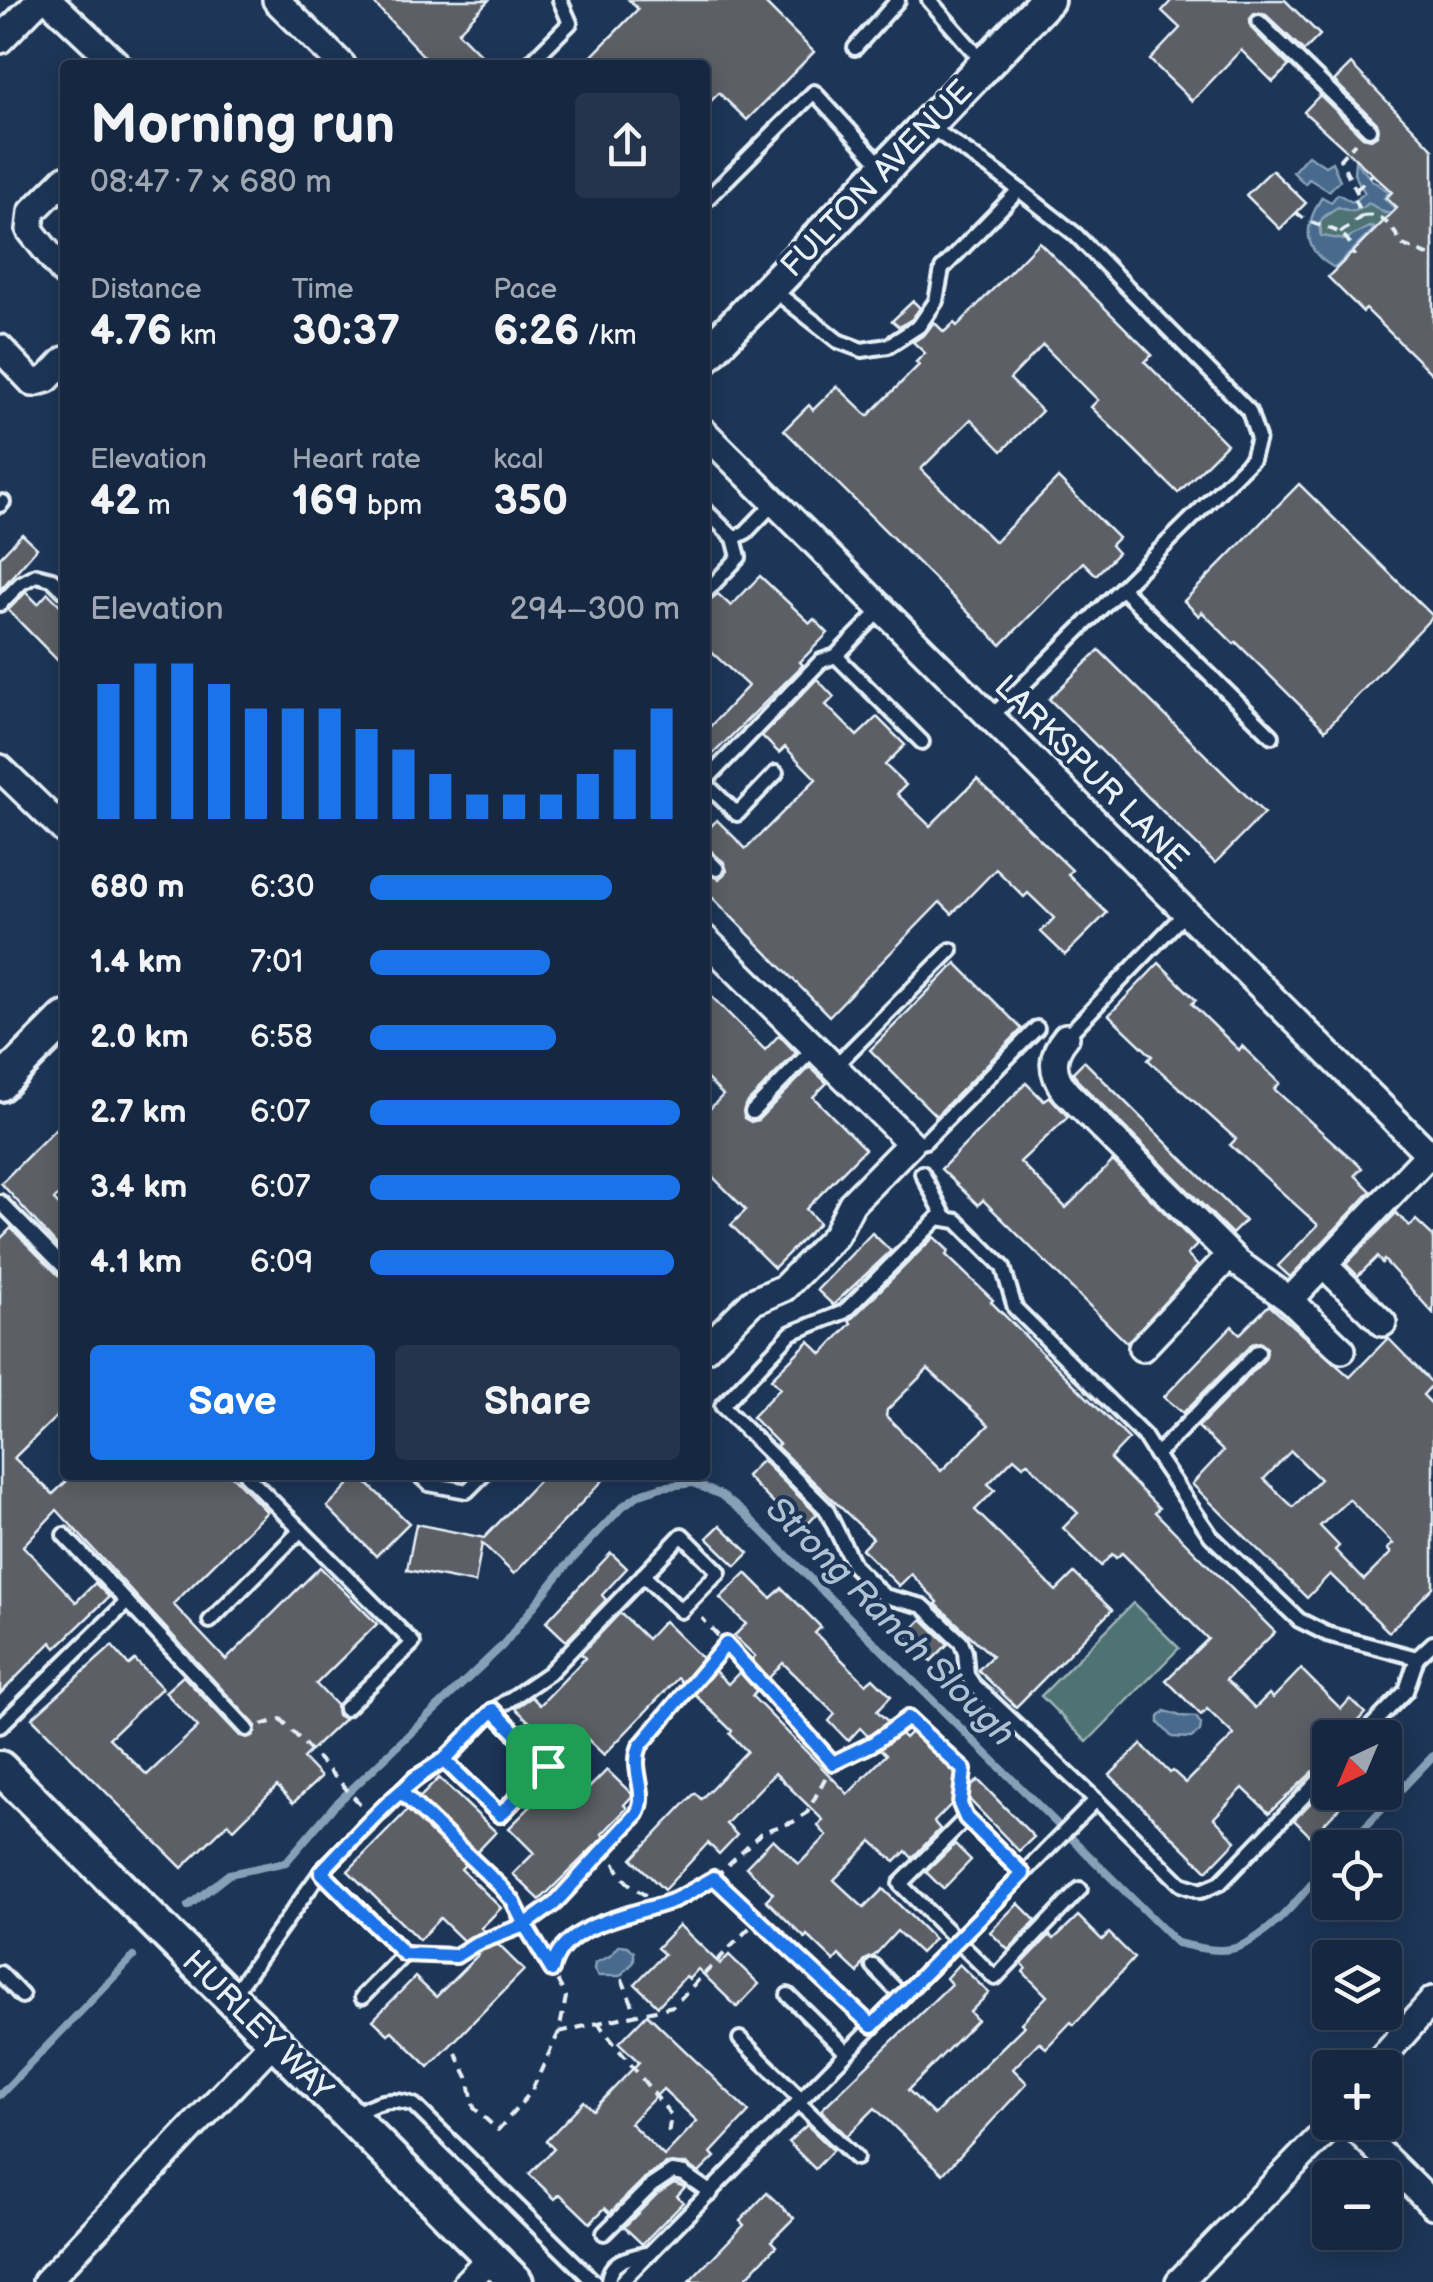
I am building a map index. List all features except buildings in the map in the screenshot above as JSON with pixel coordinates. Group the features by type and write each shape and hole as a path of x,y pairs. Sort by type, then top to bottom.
{"street":[{"path":"0,40 39,0"},
{"path":"50,0 113,60"},
{"path":"276,0 337,60"},
{"name":"FULTON AVENUE","path":"710,351 1047,0"},
{"path":"60,184 32,212 30,230 60,268"},
{"path":"0,348 32,383 47,379 60,365"},
{"name":"LARKSPUR LANE","path":"710,438 1431,1156"},
{"path":"0,768 60,826"},
{"path":"710,945 911,1143 852,1203 835,1236 784,1288 752,1302 710,1343"},
{"path":"0,1084 60,1031"},
{"path":"1066,1038 1054,1056 1055,1075 1060,1084 1230,1255 1290,1300 1342,1350"},
{"path":"1290,1300 1431,1156"},
{"path":"1142,1348 1230,1255"},
{"path":"1324,1265 1382,1323"},
{"name":"HURLEY WAY","path":"0,1768 516,2282"},
{"path":"1390,2050 1433,2000"},
{"path":"46,2282 274,2040"},
{"path":"1178,2282 1317,2140"},
{"path":"1367,2140 1433,2205"},
{"path":"467,2282 491,2258"}],"lane":[{"path":"533,60 570,23 560,0"},
{"path":"856,48 898,0"},
{"path":"929,0 985,64"},
{"path":"1259,22 1369,129"},
{"path":"710,196 814,92 884,168"},
{"path":"927,124 1074,234 1249,411 1256,425 1257,447 1252,458 991,717"},
{"path":"770,287 838,341 862,350 888,346 919,326 936,301 942,269 1019,190"},
{"path":"734,538 746,532 774,503"},
{"path":"710,515 734,538 740,557 710,588"},
{"path":"0,604 21,583 36,575 60,587"},
{"path":"1122,589 1272,736"},
{"path":"710,777 820,660 836,656 882,608"},
{"path":"836,656 922,742"},
{"path":"710,787 736,814 776,773"},
{"path":"710,862 717,868"},
{"path":"1066,1038 1187,912"},
{"path":"834,1067 950,950"},
{"path":"911,1143 925,1141 1037,1028"},
{"path":"752,1112 814,1048"},
{"path":"922,1172 945,1217 962,1225 1003,1267 1016,1308 1144,1436 1212,1536 1299,1620 1327,1634 1417,1658"},
{"path":"0,1202 60,1263"},
{"path":"945,1217 932,1221 844,1312 791,1333 722,1406 826,1509 854,1566 884,1596 918,1603 936,1618 964,1646 967,1675 972,1684 1181,1884 1201,1892 1220,1882 1312,1787"},
{"path":"1156,1455 1258,1352"},
{"path":"251,1480 412,1643 346,1709"},
{"path":"425,1480 467,1490 477,1480"},
{"path":"210,1621 301,1530"},
{"path":"231,1998 321,1872 415,1778 444,1760 493,1710 549,1673 643,1574 682,1535 719,1572 680,1611 643,1574"},
{"path":"64,1536 248,1729"},
{"path":"0,1726 127,1602"},
{"path":"1378,1720 1406,1691 1417,1658 1433,1643"},
{"path":"444,1760 500,1815 512,1803 548,1766 493,1710"},
{"path":"621,2282 1096,1800"},
{"path":"1023,1874 966,1818 900,1884 994,1978 1080,1889"},
{"path":"321,1872 404,1954 362,1997"},
{"path":"872,1966 902,1996"},
{"path":"0,1974 22,1996"},
{"path":"788,1996 846,2052"},
{"path":"740,2039 856,2158"},
{"path":"350,2117 373,2103 394,2100 414,2105 594,2282"},
{"path":"604,2233 651,2186 672,2172 684,2174 710,2192"},
{"path":"608,2282 608,2272 620,2260 650,2253"}],"path":[{"path":"1361,214 1354,199 1358,188 1340,159 1369,129"},
{"path":"1358,188 1372,174"},
{"path":"1296,212 1306,221 1342,235 1352,245 1353,254"},
{"path":"1342,235 1361,214"},
{"path":"1361,214 1382,218 1394,228 1403,245 1433,257"},
{"path":"688,1603 833,1763"},
{"path":"404,1954 456,1956 475,1944 525,1925 554,1904 641,1808 636,1762 640,1746 726,1644"},
{"path":"552,1970 555,1958 564,1948 593,1927 610,1918 664,1903 714,1878 762,1832 807,1813 833,1763 872,1744 908,1718 964,1770 960,1804 966,1818"},
{"path":"248,1729 281,1719 362,1806"},
{"path":"401,1792 513,1901 566,1997 559,2032 532,2092 498,2130 474,2108 468,2076 456,2053"},
{"path":"612,1841 612,1860 626,1880 642,1894 664,1903"},
{"path":"714,1878 872,2026"},
{"path":"559,2032 672,2006 759,1918"},
{"path":"622,1979 636,2013"},
{"path":"597,2022 671,2115 668,2135"}],"green space":[{"path":"1374,203 1383,212 1395,215 1421,255 1373,227 1344,240 1321,236 1320,220 1338,207"},
{"path":"1133,1603 1179,1648 1087,1742 1041,1696"}],"water":[{"path":"1308,155 1325,166 1332,162 1340,180 1329,191 1309,179 1305,184 1293,172"},
{"path":"1355,161 1389,192 1384,198 1433,246 1433,289 1373,230 1335,268 1316,253 1309,227 1316,208 1322,197 1331,202 1338,194 1352,202 1365,193 1354,174","holes":["1369,203 1395,215 1382,233 1369,227 1344,240 1321,236 1321,221 1338,207 1354,211"]},
{"path":"1165,1711 1196,1717 1200,1731 1191,1738 1172,1737 1159,1723"},
{"path":"620,1945 634,1952 634,1962 620,1976 598,1976 595,1963 610,1956"}],"waterway":[{"name":"Strong Ranch Slough","path":"188,1906 229,1874 286,1862 334,1806 503,1645 565,1567 623,1506 640,1494 661,1487 693,1483 721,1495 744,1513 1177,1943 1223,1950 1252,1941 1312,1883"},
{"name":"Strong Ranch Slough","path":"1362,1830 1433,1756"},
{"name":"Strong Ranch Slough","path":"0,2095 133,1957"}],"route":[{"path":"548,1766 493,1710 444,1760 401,1792 500,1886 525,1925 554,1904 637,1814 642,1793 636,1753 726,1644 833,1763 872,1744 908,1718 964,1770 960,1804 966,1818 1023,1874 872,2026 714,1878 674,1900 620,1914 593,1927 564,1948 555,1958 552,1970 525,1925 475,1944 456,1956 404,1954 321,1872 374,1818 415,1778 444,1760 500,1815 548,1766"}]}
